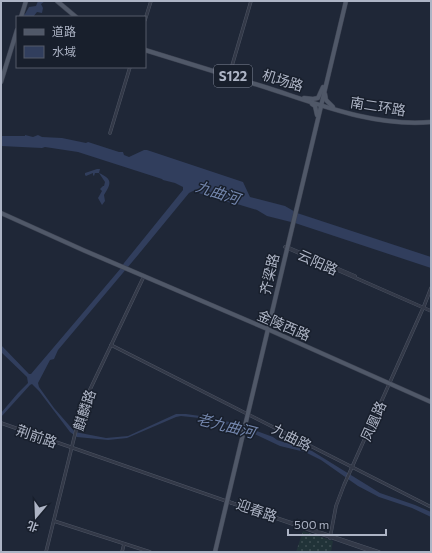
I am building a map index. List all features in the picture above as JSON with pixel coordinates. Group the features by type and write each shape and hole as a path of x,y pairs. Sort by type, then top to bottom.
{"main road":[{"path":"21,16 26,1"},
{"path":"57,1 75,16"},
{"path":"61,1 78,16"},
{"name":"齐梁路","path":"214,552 345,1"},
{"path":"1,82 16,33"},
{"name":"机场路","path":"146,49 320,104"},
{"path":"303,99 318,98 324,88"},
{"path":"324,88 326,100 332,108"},
{"path":"303,99 315,106 318,115"},
{"name":"南二环路","path":"320,104 377,118 431,120"},
{"path":"318,115 324,108 332,108"},
{"name":"金陵西路","path":"1,213 431,402"}],"street":[{"path":"146,17 151,1"},
{"path":"229,75 252,1"},
{"path":"110,133 130,68"},
{"name":"云阳路","path":"286,247 431,310"},
{"name":"麒麟路","path":"46,552 76,431 88,392 144,276"},
{"name":"凤凰路","path":"330,537 336,506 431,288"},
{"name":"九曲路","path":"111,344 431,507"},
{"name":"荆前路","path":"1,423 72,448"},
{"name":"迎春路","path":"72,448 373,552"},
{"path":"54,521 150,552"},
{"name":"迎春路","path":"330,537 379,552"},
{"path":"122,552 124,544"}],"shaded area":[{"path":"303,531 333,541 331,552 296,552"}],"water":[{"path":"38,1 45,1 41,4 43,8 42,13 37,12 34,16 22,16 29,7 36,6"},
{"name":"九曲河","path":"25,135 33,137 38,135 42,137 62,138 86,143 88,142 123,152 124,155 129,157 147,150 243,182 250,197 285,206 297,213 431,257 431,268 295,223 267,216 257,210 222,201 193,191 189,193 58,350 54,359 50,360 38,383 39,387 54,408 75,432 106,438 128,436 176,414 207,417 238,424 273,437 277,440 312,451 380,493 431,512 431,517 412,508 379,497 358,486 321,460 305,452 280,446 248,431 209,419 181,416 176,417 127,438 108,440 77,437 70,432 32,384 1,417 1,413 28,383 27,377 1,352 1,345 29,374 31,374 121,268 183,190 183,187 175,183 78,152 45,147 1,146 1,136"},
{"path":"100,169 99,173 95,173 94,176 93,173 86,176 85,175 85,173"},
{"path":"99,173 106,177 109,182 104,195 105,201 102,205 98,198 102,191 100,189 104,186 105,182"}],"water label":[{"name":"老九曲河","path":"226,425"}]}
